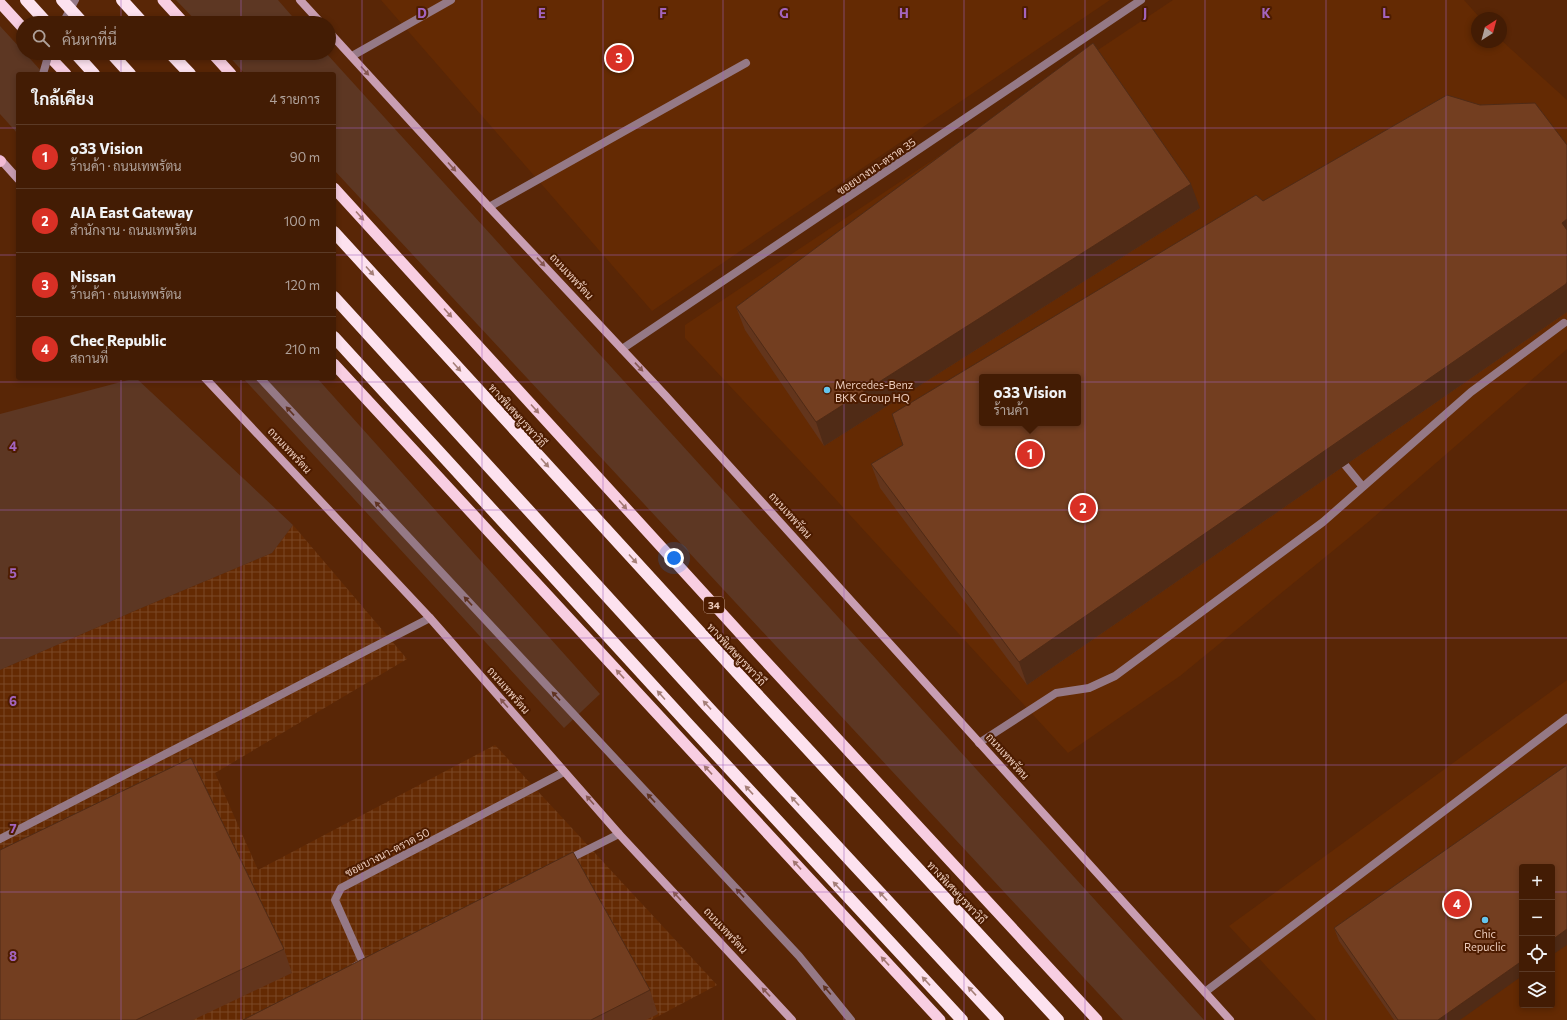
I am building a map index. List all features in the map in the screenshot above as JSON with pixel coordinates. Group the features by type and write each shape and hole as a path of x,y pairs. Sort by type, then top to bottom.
{"highway":[{"path":"26,0 41,16"},
{"path":"62,0 77,16"},
{"path":"122,0 137,16"},
{"path":"163,0 178,16"},
{"path":"0,3 16,20"},
{"path":"54,60 64,72"},
{"path":"81,60 92,72"},
{"path":"117,60 128,72"},
{"path":"177,60 188,72"},
{"path":"218,60 229,72"},
{"name":"34","path":"336,190 763,659 1097,1020"},
{"name":"ทางพิเศษบูรพาวิถี","path":"336,234 741,677 1058,1020"},
{"path":"336,300 707,706 998,1020"},
{"path":"336,339 688,724 962,1020"},
{"path":"336,366 940,1020"}],"main road":[{"path":"300,0 315,16"},
{"name":"ถนนเทพรัตน","path":"336,39 489,207 622,349 1230,1020"},
{"path":"0,161 16,176"},
{"name":"ถนนเทพรัตน","path":"207,380 430,618 564,772 792,1020"}],"street":[{"path":"67,16 75,0"},
{"path":"352,56 451,0"},
{"name":"ซอยบางนา-ตราด 35","path":"622,349 1141,0"},
{"path":"43,72 46,60"},
{"path":"489,207 746,63"},
{"path":"979,743 1056,693 1089,688 1115,676 1324,522 1471,392 1564,323"},
{"path":"262,380 799,956 851,1020"},
{"path":"1346,465 1363,487"},
{"path":"0,839 430,618"},
{"path":"1205,992 1567,718"},
{"name":"ซอยบางนา-ตราด 50","path":"349,970 367,961 336,900 341,888 564,772"},
{"path":"555,866 620,834"}],"shaded area":[{"path":"176,0 278,0 292,16 191,16"},
{"path":"381,0 1110,0 652,311"},
{"path":"1173,0 1464,0 1475,12 1471,12 1471,48 1507,48 1507,45 1567,100 1567,349 1367,523 1180,676 1068,753 817,479 685,338 685,325"},
{"path":"0,26 16,43 16,60 31,60 42,72 16,72 16,132 0,114"},
{"path":"232,60 332,60 1204,1020 1123,1020 336,172 336,72 243,72"},
{"path":"128,380 138,380 293,525 272,553 0,670 0,414"},
{"path":"245,380 319,380 600,694 564,728"},
{"path":"293,525 407,659 215,773 258,870 495,745 717,985 651,1020 0,1020 0,670 272,553"},
{"path":"1567,680 1567,1020 1316,1020 1229,926"}],"building":[{"path":"1093,43 1191,184 816,422 736,307"},
{"path":"1447,95 1480,105 1535,103 1567,145 1567,219 1562,223 1567,230 1567,282 1019,662 871,464 903,445 892,414 1256,195 1263,201"},
{"path":"191,758 284,949 136,1020 0,1020 0,850"},
{"path":"1567,765 1567,929 1555,938 1555,864 1519,864 1519,963 1438,1020 1398,1020 1334,928"},
{"path":"573,852 650,990 591,1020 243,1020"}],"place":[{"name":"Nissan","path":"619,58"},
{"name":"Mercedes-Benz BKK Group HQ","path":"827,390"},
{"name":"o33 Vision","path":"1030,454"},
{"name":"AIA East Gateway","path":"1083,508"},
{"name":"Chec Republic","path":"1457,904"},
{"name":"Chic Repuclic","path":"1485,920"}]}
